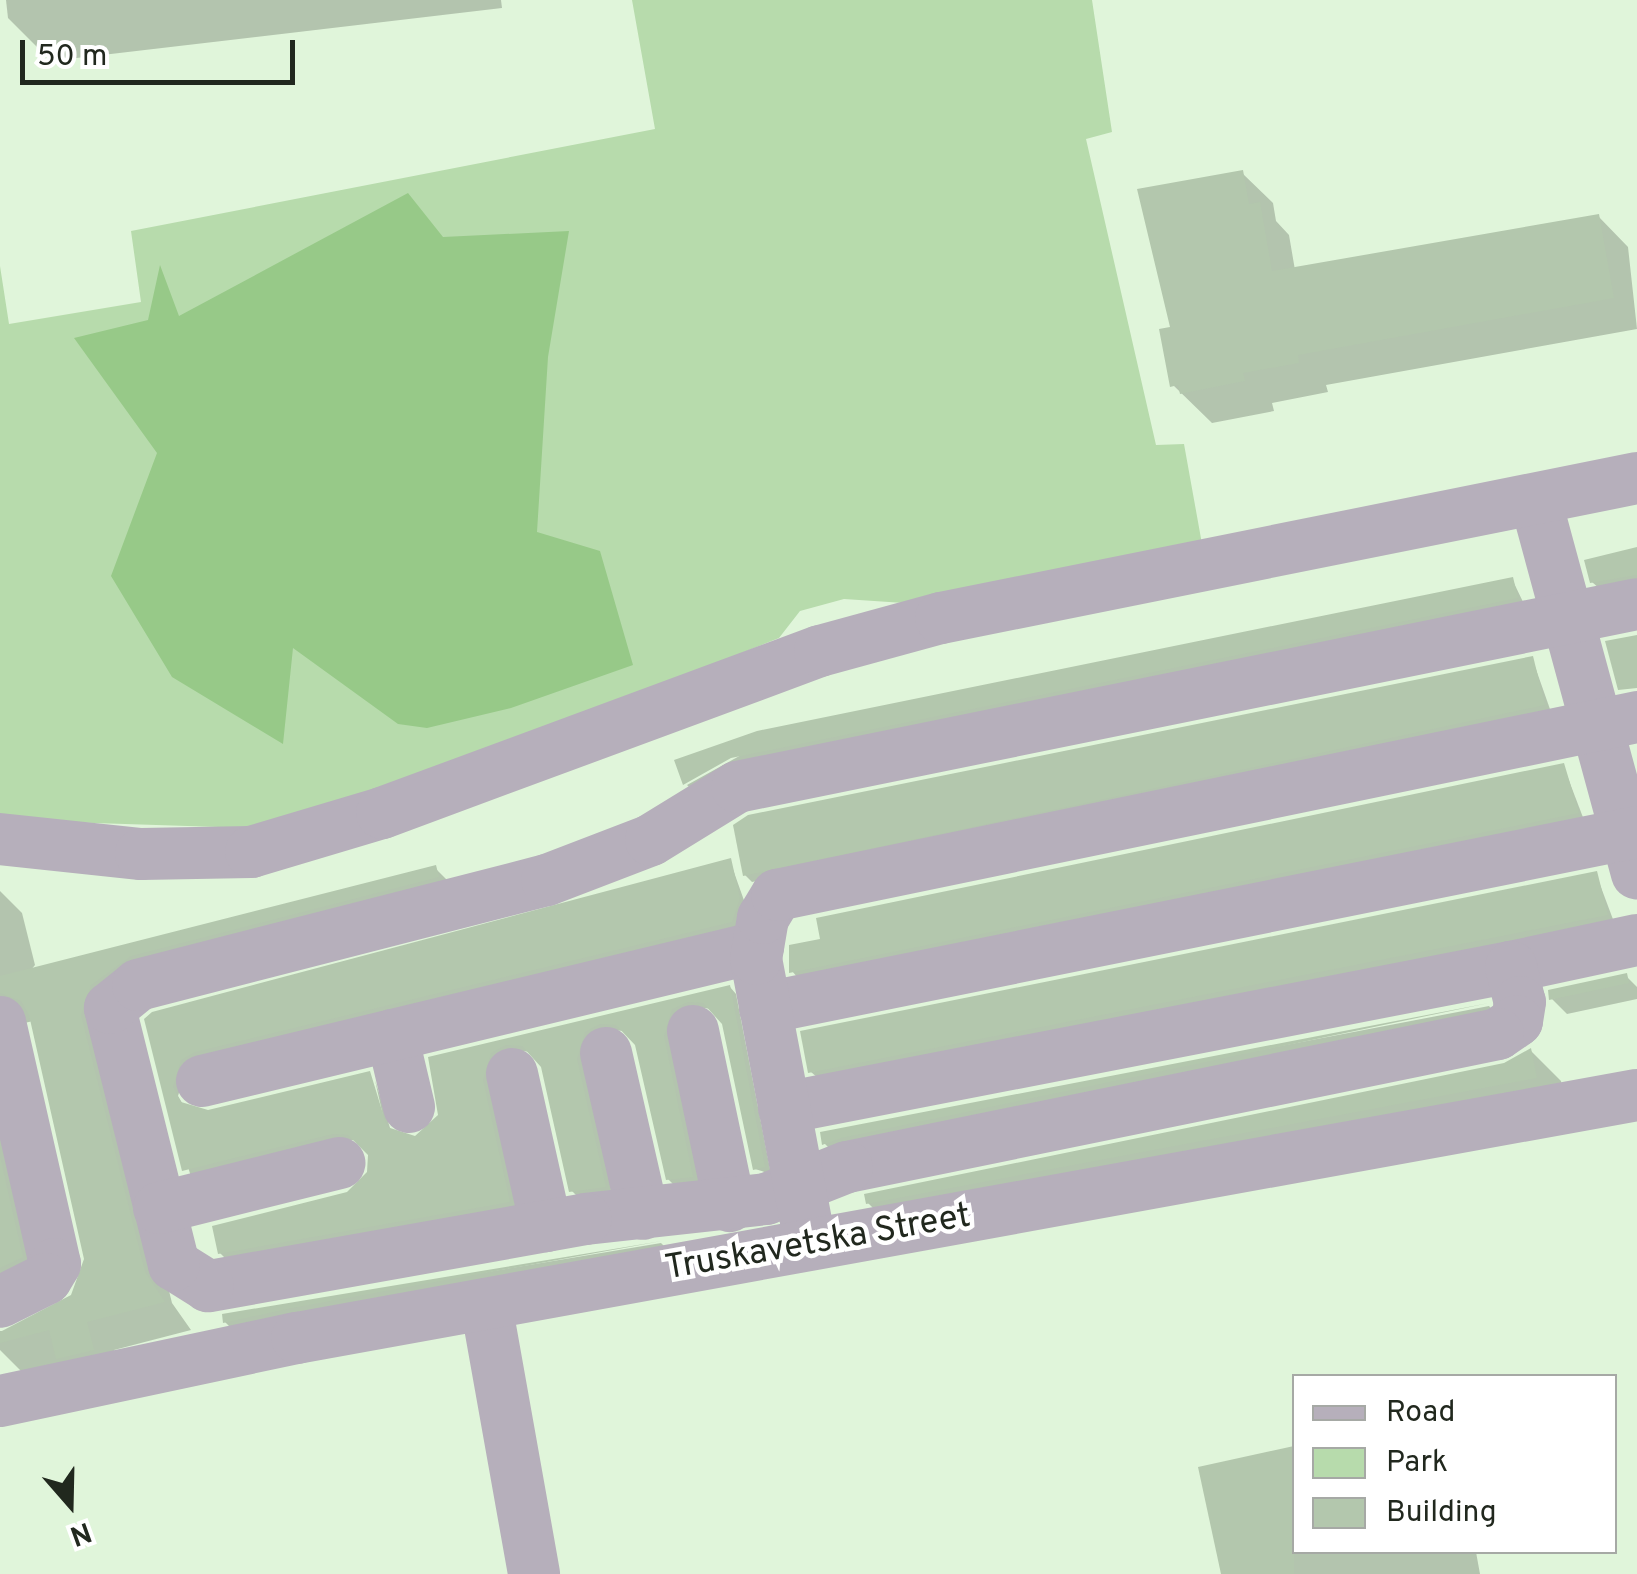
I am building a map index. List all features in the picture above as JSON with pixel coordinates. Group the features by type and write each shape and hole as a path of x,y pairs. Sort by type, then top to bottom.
{"street":[{"path":"0,838 140,854 251,852 382,813 820,651 941,618 1634,480"},
{"path":"766,1008 1634,846 1617,721 1568,618 1536,502"},
{"path":"1511,967 1520,1002 1516,1021 1498,1034 847,1167 730,1206 546,1226 208,1286 174,1264 110,1008 138,984 547,880 651,840 737,787 1637,604"},
{"path":"810,1244 758,947 763,918 777,895 1617,721"},
{"path":"784,1108 1637,940"},
{"path":"202,1081 758,947"},
{"path":"0,1022 55,1264 46,1279 0,1302"},
{"path":"693,1031 730,1206"},
{"path":"392,1035 409,1107"},
{"path":"606,1053 642,1214"},
{"path":"512,1074 546,1226"},
{"name":"Truskavetska Street","path":"0,1401 486,1304 1637,1095"},
{"path":"160,1208 339,1163"},
{"path":"486,1304 534,1574"}],"green space":[{"path":"632,0 1092,0 1112,132 1086,139 1156,445 1184,444 1202,544 919,604 844,599 800,611 779,638 410,787 250,828 0,820 0,266 9,324 141,302 131,231 655,129"},
{"path":"408,193 443,237 569,231 548,357 537,532 600,551 633,665 511,708 427,728 398,724 293,648 283,744 172,677 111,576 157,453 74,338 148,320 160,265 179,316"}],"building":[{"path":"1243,170 1249,204 1260,202 1272,271 1599,214 1614,298 1298,355 1299,363 1243,373 1245,381 1180,394 1178,385 1170,387 1159,329 1170,327 1137,189"},
{"path":"1637,547 1637,575 1590,583 1584,560"},
{"path":"1513,577 1518,598 731,758 683,785 674,760 757,731"},
{"path":"1637,635 1637,688 1618,690 1605,641"},
{"path":"1533,656 1545,705 743,876 733,825 748,815"},
{"path":"1564,763 1579,813 789,973 789,945 820,939 816,918"},
{"path":"731,858 740,898 732,922 195,1052 181,1060 173,1087 181,1102 208,1110 370,1071 387,1127 415,1136 438,1115 428,1057 730,985 765,1167 753,1170 722,1024 703,1003 688,1002 672,1009 664,1036 693,1177 666,1180 635,1045 616,1025 600,1024 585,1032 577,1059 606,1187 569,1192 541,1067 522,1046 506,1045 491,1053 483,1080 510,1202 218,1254 212,1226 347,1192 367,1172 368,1155 348,1135 333,1134 182,1171 144,1019 152,1012"},
{"path":"436,865 439,877 131,956 91,985 81,1015 145,1272 165,1302 87,1322 94,1350 56,1359 49,1330 0,1343 0,1332 71,1295 84,1259 29,1015 21,1001 0,993 0,976"},
{"path":"1597,871 1608,915 808,1073 800,1031"},
{"path":"1627,973 1629,983 1549,1000 1548,990"},
{"path":"1489,1003 841,1138 822,1145 820,1132"},
{"path":"1531,1048 1537,1078 866,1204 864,1194 1504,1063"},
{"path":"0,1157 23,1257 0,1268"},
{"path":"662,1241 292,1308 223,1323 222,1314"},
{"path":"1292,1446 1294,1574 1221,1574 1198,1467"}]}
